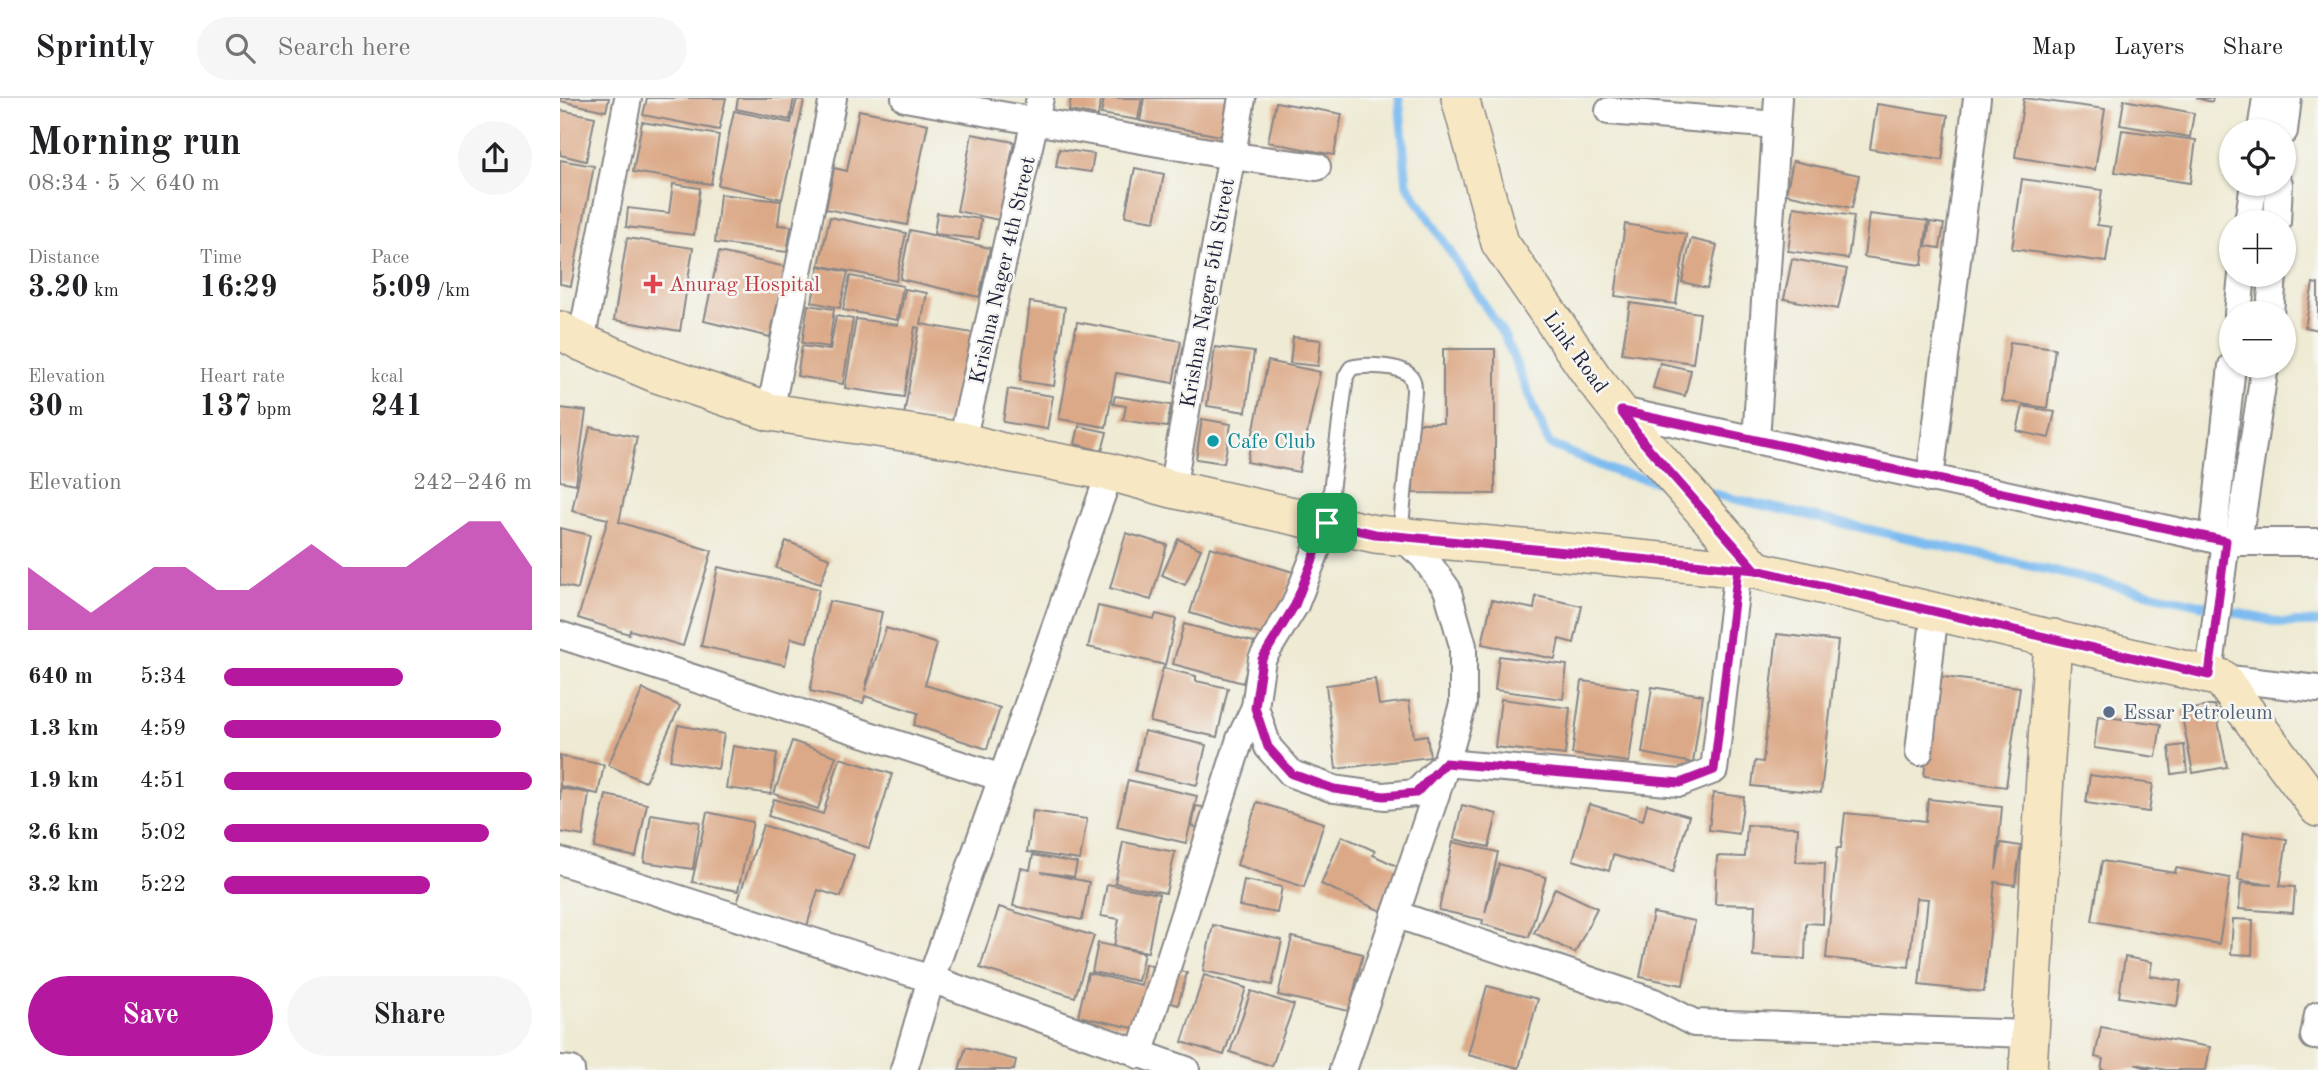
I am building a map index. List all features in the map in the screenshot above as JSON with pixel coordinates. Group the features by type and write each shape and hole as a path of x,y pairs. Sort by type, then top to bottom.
{"street":[{"path":"628,98 571,336 657,374 770,412 962,441 1003,452 1110,472 1172,489 1375,534 1741,558 1935,610 2215,677 2318,690"},
{"path":"770,412 833,98"},
{"path":"905,98 1038,109 1232,156 1317,167"},
{"name":"Krishna Nager 5th Street","path":"1172,489 1242,98"},
{"name":"Link Road","path":"1460,98 1500,243 1594,379 1741,558"},
{"path":"1756,441 1778,98"},
{"path":"1930,479 1977,98"},
{"path":"2263,119 2266,98"},
{"path":"2285,119 2288,98"},
{"name":"Krishna Nager 4th Street","path":"962,441 1038,109"},
{"path":"1609,111 1776,125"},
{"path":"2232,378 2226,541 2215,677 2318,808"},
{"path":"2226,541 2262,378"},
{"path":"1621,411 2226,541 2318,542"},
{"path":"904,1070 931,979 1110,472"},
{"path":"1139,1055 1240,739 1255,708 1262,659 1295,605 1327,523"},
{"path":"1343,1070 1463,704 1463,646 1447,589 1423,556 1400,536"},
{"path":"1445,763 1680,783 1714,770 1741,558"},
{"path":"1919,752 1935,610"},
{"path":"560,635 1002,778"},
{"path":"1395,914 1654,1002 1693,1023 2029,1052 2053,638"},
{"path":"1255,708 1268,747 1292,774 1334,789 1384,796 1416,793 1445,763"},
{"path":"560,861 931,979 1186,1070"},
{"path":"560,1069 571,1070"}],"lane":[{"path":"1327,523 1346,376 1351,368 1362,365 1402,369 1410,375 1414,392 1400,536"}],"building":[{"path":"560,98 609,98 606,111 560,101"},
{"path":"647,98 726,98 719,130 643,115"},
{"path":"738,98 794,98 790,120 736,109"},
{"path":"1071,98 1101,98 1098,116 1069,111"},
{"path":"1104,98 1142,98 1138,120 1101,114"},
{"path":"1144,98 1228,98 1221,136 1140,121"},
{"path":"2024,98 2105,109 2095,170 2015,157"},
{"path":"2196,98 2213,98 2212,102"},
{"path":"797,99 804,101 782,199 718,185 734,111 791,123"},
{"path":"2124,100 2194,113 2190,137 2120,125"},
{"path":"1276,102 1342,114 1334,155 1268,142"},
{"path":"1877,104 1948,115 1942,160 1870,149"},
{"path":"560,110 595,117 586,161 560,155"},
{"path":"859,110 928,124 907,225 826,209 834,168 847,171"},
{"path":"642,122 719,135 711,184 633,172"},
{"path":"2122,130 2196,140 2190,183 2115,172"},
{"path":"972,134 1014,142 999,220 957,211"},
{"path":"1059,149 1094,154 1091,172 1056,167"},
{"path":"560,160 594,166 571,286 560,284"},
{"path":"1793,161 1859,175 1852,208 1786,194"},
{"path":"1135,168 1164,174 1155,221 1125,216"},
{"path":"2022,179 2102,190 2097,225 2111,227 2106,262 2012,249"},
{"path":"673,184 700,188 694,235 626,227 628,208 669,213"},
{"path":"720,194 781,201 778,225 791,226 787,252 715,243"},
{"path":"1794,207 1854,216 1848,259 1788,251"},
{"path":"937,213 981,219 979,239 934,234"},
{"path":"1869,214 1928,221 1922,265 1864,257"},
{"path":"830,217 906,233 896,281 819,265"},
{"path":"1930,222 1944,224 1940,248 1926,246"},
{"path":"1625,224 1686,234 1676,304 1615,296"},
{"path":"910,230 990,248 979,297 900,279"},
{"name":"Anurag Hospital","path":"627,238 693,248 680,331 614,320"},
{"path":"1691,239 1717,245 1707,288 1682,282"},
{"path":"719,252 786,267 770,337 704,321"},
{"path":"1792,259 1847,269 1838,309 1784,299"},
{"path":"819,266 848,272 840,308 812,302"},
{"path":"850,276 903,286 897,320 843,310"},
{"path":"2313,283 2318,284 2318,330 2305,327"},
{"path":"905,289 927,293 921,324 978,334 962,425 904,415 919,328 915,327 904,397 845,388 856,319 898,325"},
{"path":"1030,302 1065,307 1054,386 1020,381"},
{"path":"1630,303 1700,313 1693,363 1622,353"},
{"path":"808,305 834,309 829,347 802,343"},
{"path":"836,316 853,319 843,384 797,376 802,346 830,350"},
{"path":"1077,322 1181,341 1173,383 1116,373 1106,427 1059,419"},
{"path":"1293,337 1321,340 1318,366 1290,363"},
{"path":"2010,342 2055,348 2047,408 2002,401"},
{"path":"1215,347 1254,352 1246,412 1207,406"},
{"path":"1443,349 1495,349 1495,494 1413,493 1414,423 1443,423"},
{"path":"1268,361 1320,372 1299,472 1247,462"},
{"path":"1660,363 1691,370 1685,396 1653,388"},
{"path":"1008,389 1053,396 1047,429 1003,422"},
{"path":"1115,396 1171,405 1167,427 1123,420 1126,406 1113,404"},
{"path":"2023,406 2055,412 2049,438 2017,431"},
{"path":"560,408 586,411 576,484 560,481"},
{"name":"Cafe Club","path":"1202,419 1231,424 1224,463 1196,459"},
{"path":"1079,426 1107,432 1102,451 1075,444"},
{"path":"590,427 637,437 619,522 712,551 683,646 630,630 629,634 578,618 608,519 572,511"},
{"path":"560,528 590,535 578,589 560,585"},
{"path":"1126,533 1167,545 1151,600 1110,588"},
{"path":"1178,539 1201,549 1185,585 1162,575"},
{"path":"786,541 830,558 820,584 776,568"},
{"path":"1210,547 1293,572 1273,638 1190,613"},
{"path":"718,567 819,589 807,642 791,638 785,665 701,646"},
{"path":"1536,596 1582,606 1574,643 1559,639 1555,659 1482,644 1492,600 1534,609"},
{"path":"829,601 882,612 865,691 886,628 937,644 925,685 1000,708 987,749 914,725 918,713 865,696 863,703 810,691"},
{"path":"1098,606 1154,619 1156,614 1176,619 1165,665 1088,647"},
{"path":"1184,624 1254,642 1243,683 1173,664"},
{"path":"1777,634 1838,641 1821,793 1752,786 1755,761 1763,762"},
{"path":"1499,656 1567,665 1563,699 1495,690"},
{"path":"1163,668 1196,676 1196,681 1228,688 1217,737 1150,722"},
{"path":"1937,676 2020,687 2006,787 1924,776"},
{"path":"1375,679 1379,705 1409,701 1414,737 1427,735 1430,757 1336,769 1326,685"},
{"path":"1582,681 1639,689 1629,762 1572,754"},
{"path":"1652,687 1703,695 1693,763 1642,753"},
{"path":"643,689 680,706 645,782 608,765"},
{"path":"1501,699 1570,708 1565,755 1495,747"},
{"path":"2215,705 2227,767 2193,773 2181,711"},
{"path":"2098,716 2161,724 2156,757 2094,748"},
{"path":"678,725 724,734 718,769 670,760"},
{"path":"1144,731 1206,745 1197,785 1135,771"},
{"path":"792,741 836,756 818,809 774,794"},
{"path":"2184,745 2187,772 2172,774 2169,747"},
{"path":"733,746 777,753 771,794 726,788"},
{"path":"560,756 604,765 598,794 560,786"},
{"path":"840,758 892,774 869,848 768,816 774,799 823,814"},
{"path":"2090,775 2153,784 2149,812 2086,803"},
{"path":"1128,780 1197,796 1186,843 1117,827"},
{"path":"560,788 589,793 583,836 560,832"},
{"path":"1713,793 1744,797 1739,834 1709,830"},
{"path":"606,795 647,804 636,857 594,848"},
{"path":"1928,799 2002,807 1996,870 2001,843 2021,846 2015,885 1995,882 1984,992 1919,985 1928,899 1916,898 1909,967 1826,958 1837,848 1841,848 1845,813 1926,821"},
{"path":"1257,802 1324,823 1304,887 1237,865"},
{"path":"1589,804 1643,820 1647,804 1689,816 1673,872 1613,855 1609,871 1573,860"},
{"path":"1462,805 1497,814 1489,847 1454,839"},
{"path":"1196,806 1214,809 1210,830 1192,826"},
{"path":"1033,811 1087,819 1080,860 1027,852"},
{"path":"707,812 753,822 738,891 692,882"},
{"path":"651,814 700,822 693,869 644,862"},
{"path":"763,825 854,855 841,897 818,890 806,929 736,906"},
{"path":"1747,825 1798,827 1796,862 1825,863 1823,924 1806,923 1805,959 1753,956 1755,905 1715,904 1717,856 1745,857"},
{"path":"2244,833 2287,839 2280,886 2295,887 2293,913 2239,909 2241,883 2272,885 2238,880"},
{"path":"1342,836 1375,851 1373,855 1401,868 1381,911 1321,884"},
{"path":"1123,842 1175,852 1166,893 1115,883"},
{"path":"1453,842 1498,852 1485,913 1499,864 1546,877 1529,937 1482,924 1483,920 1439,910"},
{"path":"1033,855 1077,863 1074,877 1041,872 1089,882 1082,920 1013,906 1021,868 1030,870"},
{"path":"2102,861 2175,873 2176,868 2230,878 2219,944 2092,921"},
{"path":"1244,880 1282,887 1277,913 1239,906"},
{"path":"1107,884 1159,894 1148,952 1114,946 1119,919 1101,916"},
{"path":"1555,888 1597,908 1575,953 1534,933"},
{"path":"999,907 1094,936 1075,997 980,968"},
{"path":"1653,913 1695,921 1683,985 1640,977"},
{"path":"2233,919 2253,920 2252,955 2231,954"},
{"path":"1213,925 1282,940 1272,985 1203,971"},
{"path":"1292,937 1363,954 1349,1011 1278,995"},
{"path":"1098,943 1144,953 1138,981 1092,972"},
{"path":"2125,957 2152,962 2150,976 2181,981 2177,1006 2119,997"},
{"path":"1145,964 1152,966 1138,1029 1078,1016 1088,973 1141,985"},
{"path":"1171,968 1187,973 1178,1005 1161,1000"},
{"path":"1204,975 1246,988 1224,1055 1182,1042"},
{"path":"1487,986 1538,999 1519,1068 1468,1055"},
{"path":"1251,991 1294,1005 1272,1066 1230,1052"},
{"path":"2101,1027 2210,1047 2206,1070 2166,1070 2135,1064 2152,1070 2101,1070 2103,1059 2095,1057"},
{"path":"966,1047 1016,1060 1014,1070 959,1070"}],"waterway":[{"path":"1399,98 1407,184 1505,337 1549,444 1619,473 1663,483"},
{"path":"1704,492 2281,623 2318,622"}],"place":[{"name":"Anurag Hospital","path":"653,284"},
{"name":"Cafe Club","path":"1213,441"},
{"name":"Essar Petroleum","path":"2109,712"}],"route":[{"path":"1327,523 1295,605 1262,659 1255,708 1268,747 1292,774 1334,789 1384,796 1416,793 1445,763 1680,783 1714,770 1723,685 1738,568 1756,570 1729,536 1644,443 1621,411 2226,541 2209,675 1756,570 1375,534 1327,523"}]}
